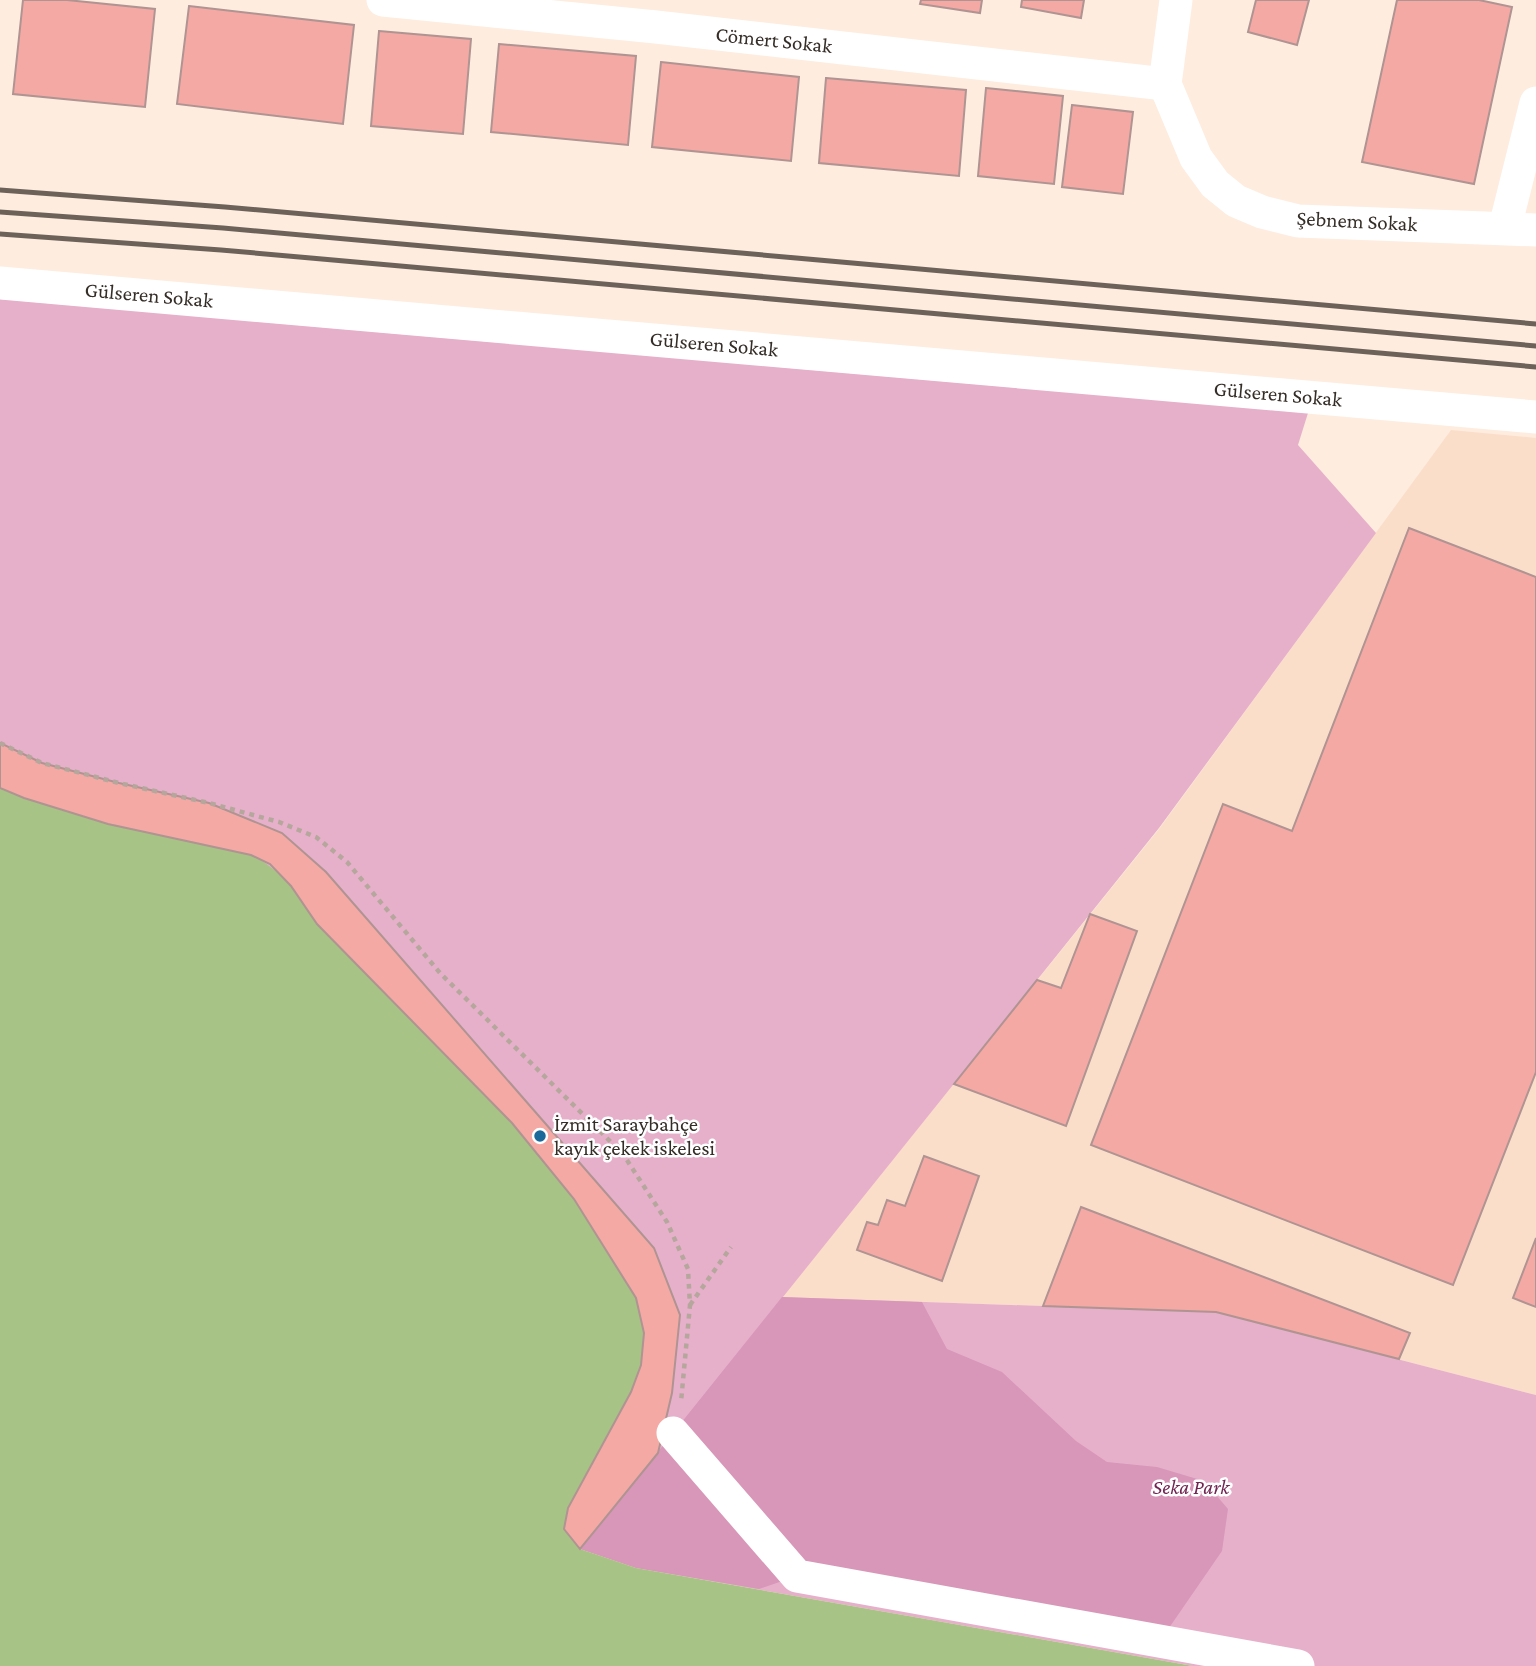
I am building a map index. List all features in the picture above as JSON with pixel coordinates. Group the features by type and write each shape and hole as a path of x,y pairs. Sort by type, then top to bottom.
{"street":[{"name":"Cömert Sokak","path":"383,0 660,13 1165,84"},
{"path":"1165,84 1176,0"},
{"name":"Şebnem Sokak","path":"1165,84 1196,158 1215,184 1236,201 1262,212 1298,221 1520,229"},
{"path":"1520,229 1536,103"},
{"name":"Gülseren Sokak","path":"0,283 1536,417"},
{"path":"673,1433 797,1576 1298,1666"}],"path":[{"path":"0,743 42,763 279,822 316,836 347,862 449,983 623,1154 667,1222 688,1269 690,1306 681,1399 673,1433"},
{"path":"690,1306 731,1247"}],"shaded area":[{"path":"1451,430 1536,438 1536,1395 1216,1312 782,1297 1159,829"},
{"path":"0,788 108,824 251,855 272,868 289,884 317,924 512,1123 574,1199 636,1298 644,1333 641,1365 631,1392 568,1508 564,1529 580,1549 636,1568 1193,1666 0,1666"}],"green space":[{"name":"Seka Park","path":"0,299 1308,413 1298,445 1376,533 1159,828 783,1297 1216,1312 1536,1395 1536,1666 1193,1666 636,1568 580,1549 564,1529 512,1123 251,855 122,827 0,788"},
{"name":"Seka Park","path":"782,1297 922,1302 947,1349 1002,1372 1076,1441 1107,1462 1157,1467 1204,1481 1228,1509 1222,1551 1160,1641 797,1576 759,1589 636,1568 580,1549"}],"building":[{"path":"23,0 67,0 155,9 145,107 13,94"},
{"path":"921,0 982,0 980,13 920,4"},
{"path":"1022,0 1084,0 1081,18 1021,7"},
{"path":"1256,0 1309,0 1297,45 1248,32"},
{"path":"1397,0 1479,0 1512,7 1474,184 1362,162"},
{"path":"189,6 354,25 343,124 177,104"},
{"path":"379,31 471,39 463,134 371,126"},
{"path":"499,44 636,56 628,145 491,132"},
{"path":"661,62 799,77 791,161 652,147"},
{"path":"826,78 966,90 959,176 819,163"},
{"path":"986,88 1063,96 1054,184 978,176"},
{"path":"1072,105 1133,112 1123,194 1062,187"},
{"path":"1409,528 1536,577 1536,1072 1453,1285 1091,1145 1223,804 1292,831"},
{"name":"İzmit Saraybahçe kayık çekek iskelesi","path":"0,743 42,763 209,803 282,833 326,872 654,1248 680,1315 672,1393 658,1453 580,1549 564,1529 568,1508 631,1392 641,1365 644,1333 636,1298 574,1199 512,1123 317,924 291,886 270,864 251,855 108,824 0,788"},
{"path":"1090,914 1137,931 1066,1126 954,1084 1037,980 1061,988"},
{"path":"924,1156 979,1176 942,1281 857,1250 867,1222 878,1225 887,1200 905,1206"},
{"path":"1081,1207 1410,1333 1399,1359 1216,1312 1043,1306"},
{"path":"1536,1238 1536,1307 1513,1298"}],"railway":[{"path":"0,190 225,207 1536,324"},
{"path":"0,212 223,228 1536,346"},
{"path":"0,234 221,250 1536,367"}],"place":[{"name":"İzmit Saraybahçe kayık çekek iskelesi","path":"540,1136"}]}
